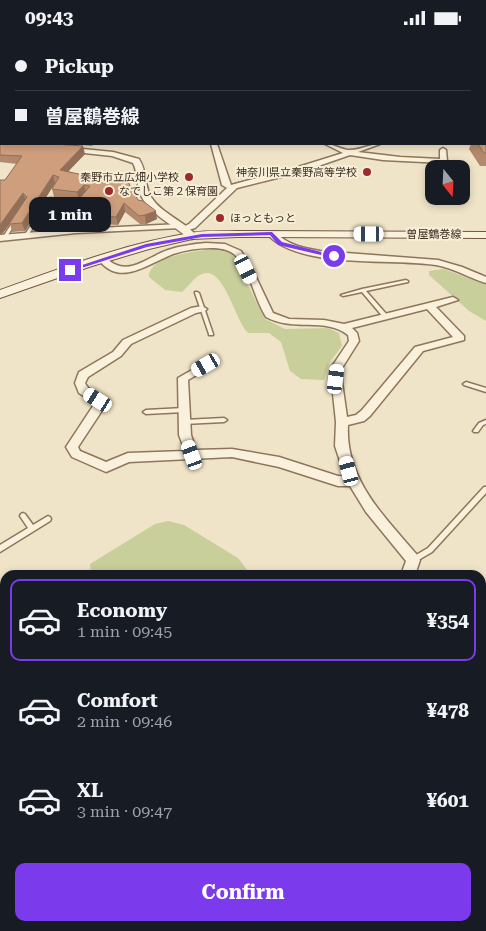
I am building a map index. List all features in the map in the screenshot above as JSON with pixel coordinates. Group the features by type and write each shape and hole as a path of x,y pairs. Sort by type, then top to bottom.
{"main road":[{"name":"曽屋鶴巻線","path":"0,294 186,231 272,234 486,235"}],"street":[{"path":"214,145 226,185 232,188"},
{"path":"329,145 335,149 402,161 443,161 443,150"},
{"path":"0,246 4,243 2,238 26,235 186,231 232,188 354,153 374,145"},
{"path":"53,148 113,154 136,161 141,168 146,198 186,231"},
{"path":"272,234 274,239 280,243 316,253 353,259 432,262 450,266 486,280"},
{"path":"102,259 106,265 128,270 179,250 214,245 224,246 239,254 269,315 276,320 295,324 323,323 343,327 351,331 354,336 354,342 338,366 336,379 342,422 342,448 352,481 368,507 413,560 410,570"},
{"path":"343,327 453,301"},
{"path":"342,422 360,418 366,413 419,349 460,338 429,306"},
{"path":"202,309 194,310 126,342 116,354 83,375 80,383 84,390 98,400 99,406 72,447 76,454 106,467 128,458 232,453 279,462 338,481 352,481"},
{"path":"192,455 185,435 183,378 206,365"}],"lane":[{"path":"2,238 20,213"},
{"path":"26,235 40,215"},
{"path":"54,233 67,218"},
{"path":"343,295 406,281"},
{"path":"362,290 386,317"},
{"path":"198,293 211,334"},
{"path":"466,384 486,390"},
{"path":"146,412 184,410"},
{"path":"184,422 224,420"},
{"path":"476,431 480,424 486,422"},
{"path":"413,560 430,550 486,489"},
{"path":"23,516 32,529"},
{"path":"0,549 48,519"}],"green space":[{"path":"212,249 232,253 265,319 285,329 328,328 339,333 342,346 329,363 324,380 301,379 290,371 281,342 269,333 248,333 243,327 223,286 210,273 199,275 182,292 165,290 149,277 151,270 156,264 164,259 185,253"},
{"path":"444,269 486,285 486,321 469,311 429,275 429,271"},
{"path":"168,521 184,525 238,558 247,570 91,570 90,564 155,524"}],"building":[{"path":"0,145 83,146 60,170 107,180 126,178 138,200 143,201 156,211 139,216 124,203 116,217 83,215 81,217 61,220 90,186 84,185 77,192 52,189 59,177 53,175 22,223 9,224 27,197 23,193 0,225 0,180 5,180 22,156 0,155"},
{"path":"479,145 486,145 486,153"},
{"path":"49,197 73,199 52,223 32,224"}],"place":[{"name":"神奈川県立秦野高等学校","path":"367,172"},
{"name":"秦野市立広畑小学校","path":"189,177"},
{"name":"なでしこ第２保育園","path":"109,191"},
{"name":"ほっともっと","path":"220,218"}],"route":[{"path":"70,270 146,246 202,235 272,234 274,239 280,243 334,256"}]}
